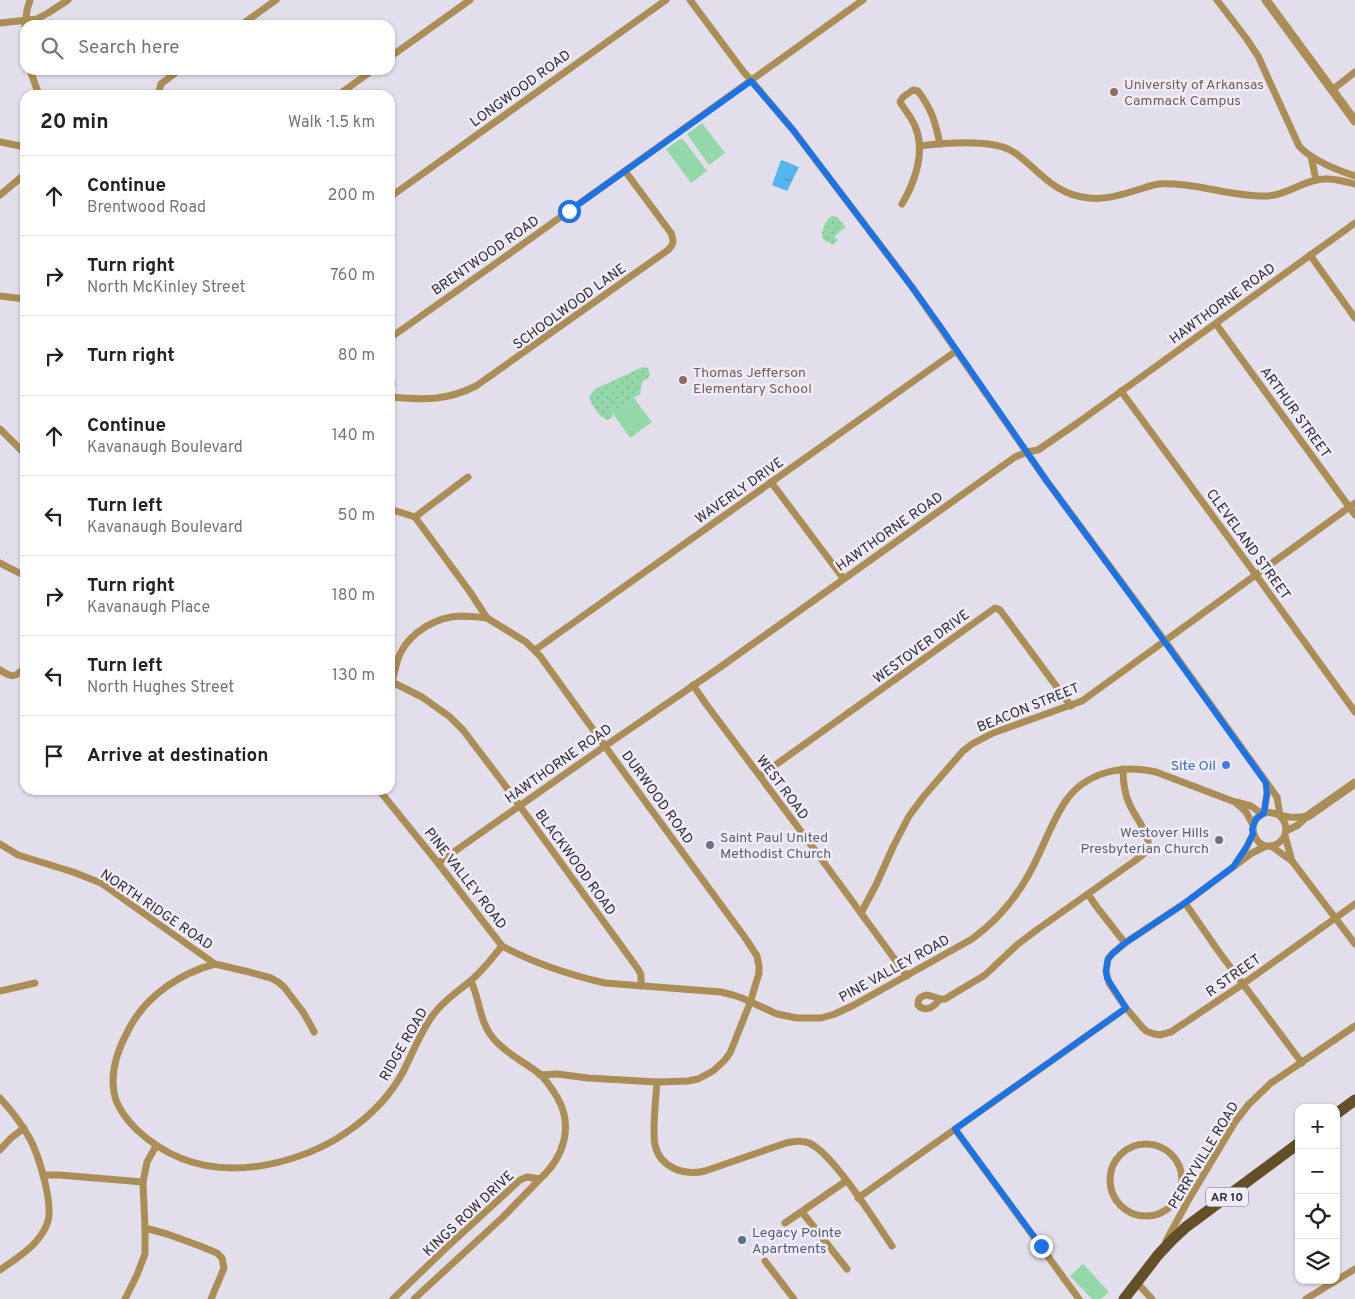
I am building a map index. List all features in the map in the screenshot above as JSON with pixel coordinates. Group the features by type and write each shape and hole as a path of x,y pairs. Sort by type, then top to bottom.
{"main road":[{"path":"1340,1111 1355,1100"},
{"name":"AR 10","path":"1124,1299 1158,1255 1186,1227 1295,1145"}],"street":[{"path":"27,20 30,0"},
{"path":"33,20 68,0"},
{"path":"248,20 276,0"},
{"path":"395,53 470,0"},
{"name":"LONGWOOD ROAD","path":"395,193 666,0"},
{"path":"690,0 751,81 787,123 850,204 926,307 1046,480 1277,797 1279,815 1286,825 1292,861"},
{"name":"BRENTWOOD ROAD","path":"395,334 863,0"},
{"path":"1217,0 1258,56 1297,142 1302,149 1311,156 1342,172 1355,176"},
{"path":"1266,0 1355,121"},
{"path":"0,23 20,23"},
{"path":"1332,90 1355,72"},
{"path":"32,75 37,90"},
{"path":"159,90 161,84 173,75"},
{"path":"345,90 366,75"},
{"path":"902,204 914,182 920,146 915,127 900,102 913,90 918,91 929,106 940,144"},
{"path":"0,142 20,146"},
{"path":"920,146 984,144 1005,148 1017,154 1046,180 1061,190 1086,198 1096,199 1113,197 1168,183 1246,195 1269,196 1316,180 1332,179 1355,184"},
{"path":"1311,156 1316,180"},
{"name":"SCHOOLWOOD LANE","path":"395,399 440,399 459,394 476,386 668,250 674,242 671,233 624,172"},
{"path":"0,195 20,178"},
{"name":"HAWTHORNE ROAD","path":"438,863 1015,457 1038,450 1216,324 1355,222"},
{"path":"1310,255 1355,318"},
{"path":"0,296 20,298"},
{"name":"ARTHUR STREET","path":"1216,324 1352,505 1355,515"},
{"name":"WAVERLY DRIVE","path":"535,650 956,351"},
{"name":"CLEVELAND STREET","path":"1121,391 1355,712"},
{"path":"0,429 20,449"},
{"path":"395,511 415,517 468,477"},
{"path":"772,482 843,578"},
{"name":"BEACON STREET","path":"861,913 909,816 955,759 972,744 1025,721 1071,706 1086,698 1352,505"},
{"name":"DURWOOD ROAD","path":"415,517 487,618 535,650 753,949 758,961 759,973 750,1003 730,1053 718,1067 706,1075 694,1080 657,1082 588,1078 557,1074 540,1075"},
{"path":"0,563 20,573"},
{"name":"WESTOVER DRIVE","path":"760,776 995,608 1000,610 1071,706"},
{"path":"395,670 401,652 411,638 435,622 453,617 471,616 487,618"},
{"path":"0,670 15,676 20,673"},
{"name":"BLACKWOOD ROAD","path":"395,684 422,697 450,717 468,736 638,968 641,975 641,986"},
{"name":"WEST ROAD","path":"693,685 907,976"},
{"path":"940,999 985,975 1025,939 1136,860 1147,850 1149,845 1145,834 1128,802 1123,769"},
{"name":"PINE VALLEY ROAD","path":"383,795 502,946 525,958 587,979 605,983 721,992 733,995 768,1011 805,1019 821,1018 835,1014 854,1005 972,939 995,921 1014,898 1028,876 1066,801 1077,788 1091,779 1113,770 1145,769 1251,806 1263,814"},
{"path":"1263,814 1267,793 1266,783"},
{"path":"1233,867 1268,846 1282,841 1286,834 1308,816 1355,783"},
{"path":"1235,802 1246,812 1253,825"},
{"path":"1233,867 1253,834 1253,825 1256,819 1263,814 1270,812 1296,818 1308,816"},
{"path":"1253,834 1260,843 1292,861 1355,944"},
{"name":"NORTH RIDGE ROAD","path":"0,844 18,855 74,872 101,883 215,964"},
{"name":"R STREET","path":"1233,867 1185,903 1125,943 1108,959 1106,971 1109,983 1126,1008 1146,1031 1154,1034 1166,1034 1187,1022 1355,904"},
{"path":"1088,894 1125,943"},
{"path":"1185,903 1302,1063"},
{"name":"RIDGE ROAD","path":"215,964 194,970 178,978 153,997 136,1017 119,1050 113,1072 114,1093 117,1102 130,1122 156,1146 174,1156 197,1164 235,1168 273,1164 310,1152 352,1129 369,1115 383,1101 402,1074 433,1014 448,998 471,981 502,946"},
{"path":"215,964 254,973 278,982 303,1012 314,1032"},
{"path":"414,1299 503,1217 551,1168 558,1156 566,1131 563,1110 550,1086 540,1075 506,1050 492,1037 483,1020 471,981"},
{"path":"0,991 35,983"},
{"path":"858,1198 1126,1008"},
{"name":"PERRYVILLE ROAD","path":"1158,1255 1189,1199 1240,1115 1260,1093 1355,1026"},
{"path":"657,1082 656,1146 663,1160 677,1170 688,1173 700,1172 775,1146 803,1141 817,1147 824,1153 892,1246"},
{"path":"0,1098 16,1116 34,1146 48,1195 50,1212 44,1231 31,1247 0,1270"},
{"path":"0,1150 24,1128"},
{"path":"955,1129 1079,1299"},
{"path":"1150,1144 1166,1149 1173,1155 1181,1170 1182,1187 1179,1195 1168,1209 1158,1214 1136,1215 1125,1210 1117,1202 1109,1181 1115,1160 1123,1151 1133,1146 1150,1144"},
{"path":"126,1299 143,1262 146,1248 143,1182 147,1162 156,1146"},
{"path":"43,1175 143,1182"},
{"name":"KINGS ROW DRIVE","path":"394,1299 520,1180 527,1177 540,1179"},
{"path":"785,1224 846,1181"},
{"path":"1168,1209 1180,1217"},
{"path":"802,1212 847,1269"},
{"path":"145,1228 200,1246 217,1253 222,1258 224,1268 211,1299"},
{"path":"765,1261 794,1299"},
{"path":"1306,1299 1355,1269"},
{"path":"1137,1283 1152,1299"}],"green space":[{"path":"702,123 725,153 709,165 687,134"},
{"path":"682,138 707,171 691,183 666,149"},
{"path":"832,216 837,217 846,227 836,235 835,237 838,240 832,245 822,237 823,228"},
{"path":"642,367 648,368 650,374 642,382 640,394 612,412 613,416 608,420 602,417 589,397 595,389"},
{"path":"634,398 652,422 630,438 612,412"},
{"path":"1083,1264 1109,1292 1101,1299 1092,1299 1070,1276"}],"water":[{"path":"781,160 799,167 787,191 772,185"}],"place":[{"name":"University of Arkansas Cammack Campus","path":"1114,92"},
{"name":"Thomas Jefferson Elementary School","path":"683,380"},
{"name":"Site Oil","path":"1226,765"},
{"name":"Westover Hills Presbyterian Church","path":"1219,840"},
{"name":"Saint Paul United Methodist Church","path":"710,845"},
{"name":"Legacy Pointe Apartments","path":"742,1240"}],"route":[{"path":"569,211 751,81 793,130 912,287 1046,480 1266,783 1267,793 1264,813 1256,819 1252,829 1253,834 1233,867 1185,903 1125,943 1108,959 1106,965 1107,978 1126,1008 955,1129 1041,1246"}]}
